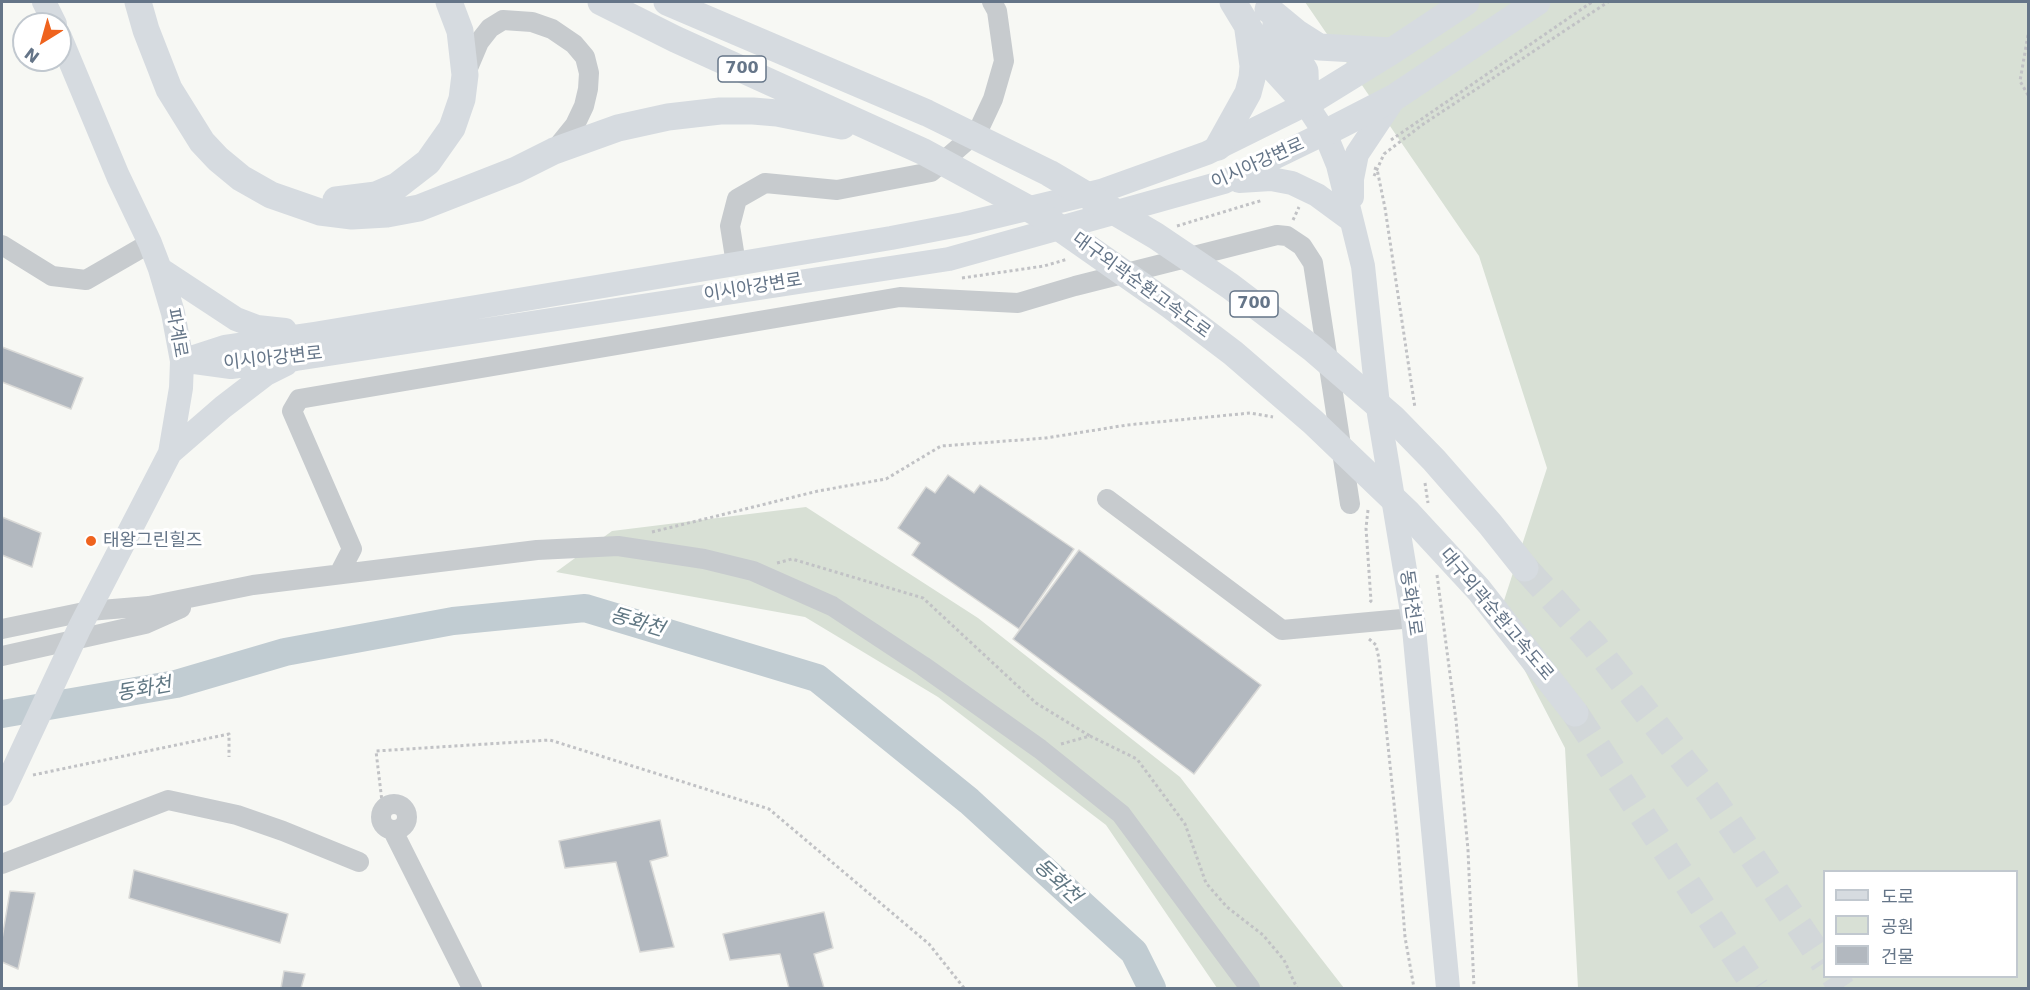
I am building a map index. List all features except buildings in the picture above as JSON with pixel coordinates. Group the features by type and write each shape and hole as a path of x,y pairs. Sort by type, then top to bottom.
{"highway":[{"path":"138,2 165,81 202,142 241,178 271,195 320,212 352,216 387,214 419,208 516,170 554,151 628,126 668,117 720,111 777,113 885,134"},
{"path":"149,2 160,41 172,70 199,117 213,135 245,165 265,179 291,191 337,200 376,195 397,186 428,162 452,128 462,99 465,75 460,31 449,2"},
{"name":"대구외곽순환고속도로","path":"602,2 675,39 924,152 1044,217 1171,306 1233,353 1313,422 1407,512 1479,590 1575,713"},
{"name":"700","path":"667,2 927,113 1049,173 1156,236 1230,286 1304,342 1393,418 1434,460 1525,568"},
{"name":"이시아강변로","path":"1306,104 1466,2"},
{"name":"이시아강변로","path":"1325,133 1395,97 1538,2"},
{"path":"1253,9 1319,47 1392,51"},
{"path":"1253,9 1305,71 1306,104"},
{"path":"1218,147 1248,93 1252,78 1253,9"}],"main road":[{"name":"파계로","path":"2,794 84,620 170,453 181,388 182,361 173,313 160,269 72,66"},
{"path":"1351,220 1352,178 1357,154 1395,97"},
{"name":"이시아강변로","path":"182,361 225,347 736,264 964,224 1101,191 1218,147 1306,104"},
{"path":"1306,104 1325,133 1338,165 1351,220"},
{"name":"이시아강변로","path":"182,361 231,367 296,359 949,259 1224,182 1325,133"},
{"path":"1224,182 1271,179 1292,183 1317,195 1351,220"},
{"name":"동화천로","path":"1351,220 1363,266 1379,414 1413,618 1448,988"},
{"path":"160,269 236,319 257,327 315,334"},
{"path":"170,453 266,374 296,359"}],"street":[{"path":"736,264 730,226 737,199 765,183 837,190 931,172 978,131 993,99 1004,61 997,11 992,2"},
{"path":"465,75 479,42 490,28 502,20 532,22 552,28 574,44 585,57 589,73 588,89 584,106 575,125 554,151"},
{"path":"339,574 352,549 292,411 299,399 900,297 1018,303 1075,286 1277,235 1287,236 1302,246 1313,263 1350,504"},
{"path":"2,245 52,276 86,280 150,243"},
{"path":"1107,499 1282,630 1413,618"},
{"path":"2,629 84,620 253,585 537,550 618,546 704,559 753,571 832,606 923,666 1040,749 1120,814 1250,988"},
{"path":"2,656 145,624 214,592"},
{"path":"2,864 168,800 237,815 359,862"},
{"path":"383,810 386,806 395,804 406,810 407,822 402,829 393,831 472,988"}],"path":[{"path":"1390,141 1592,2"},
{"path":"1372,179 1384,154 1422,125 1608,2"},
{"path":"2028,35 2020,81 2028,95"},
{"path":"1377,169 1385,208 1416,418"},
{"path":"1287,236 1301,201 1303,188"},
{"path":"648,533 818,491 886,479 941,446 1046,438 1127,425 1250,413 1279,418"},
{"path":"1424,476 1429,511"},
{"path":"753,571 792,559 923,598 1036,703 1090,736 1137,759 1185,824 1206,883 1227,907 1263,935 1284,960 1297,988"},
{"path":"1436,569 1456,720 1466,826 1474,988"},
{"path":"1362,638 1376,645 1397,832 1405,937 1414,988"},
{"path":"24,776 229,734 229,757"},
{"path":"1040,749 1090,736"},
{"path":"383,810 376,751 550,740 769,810 929,944 964,988"}],"green space":[{"path":"1305,2 2028,2 2028,988 1578,988 1565,748 1498,619 1547,468 1479,256"},
{"path":"806,507 978,618 1180,777 1344,988 1217,988 1106,825 938,697 805,617 556,572 612,531"}],"waterway":[{"name":"동화천","path":"2,714 176,684 285,652 453,621 585,608 817,678 969,801 1134,952 1152,988"}],"tunnel":[{"path":"1525,568 1594,645 1711,796 1823,962"},
{"path":"1575,713 1756,988"},
{"path":"1835,978 1842,988"}],"place":[{"name":"태왕그린힐즈","path":"91,541"}]}
